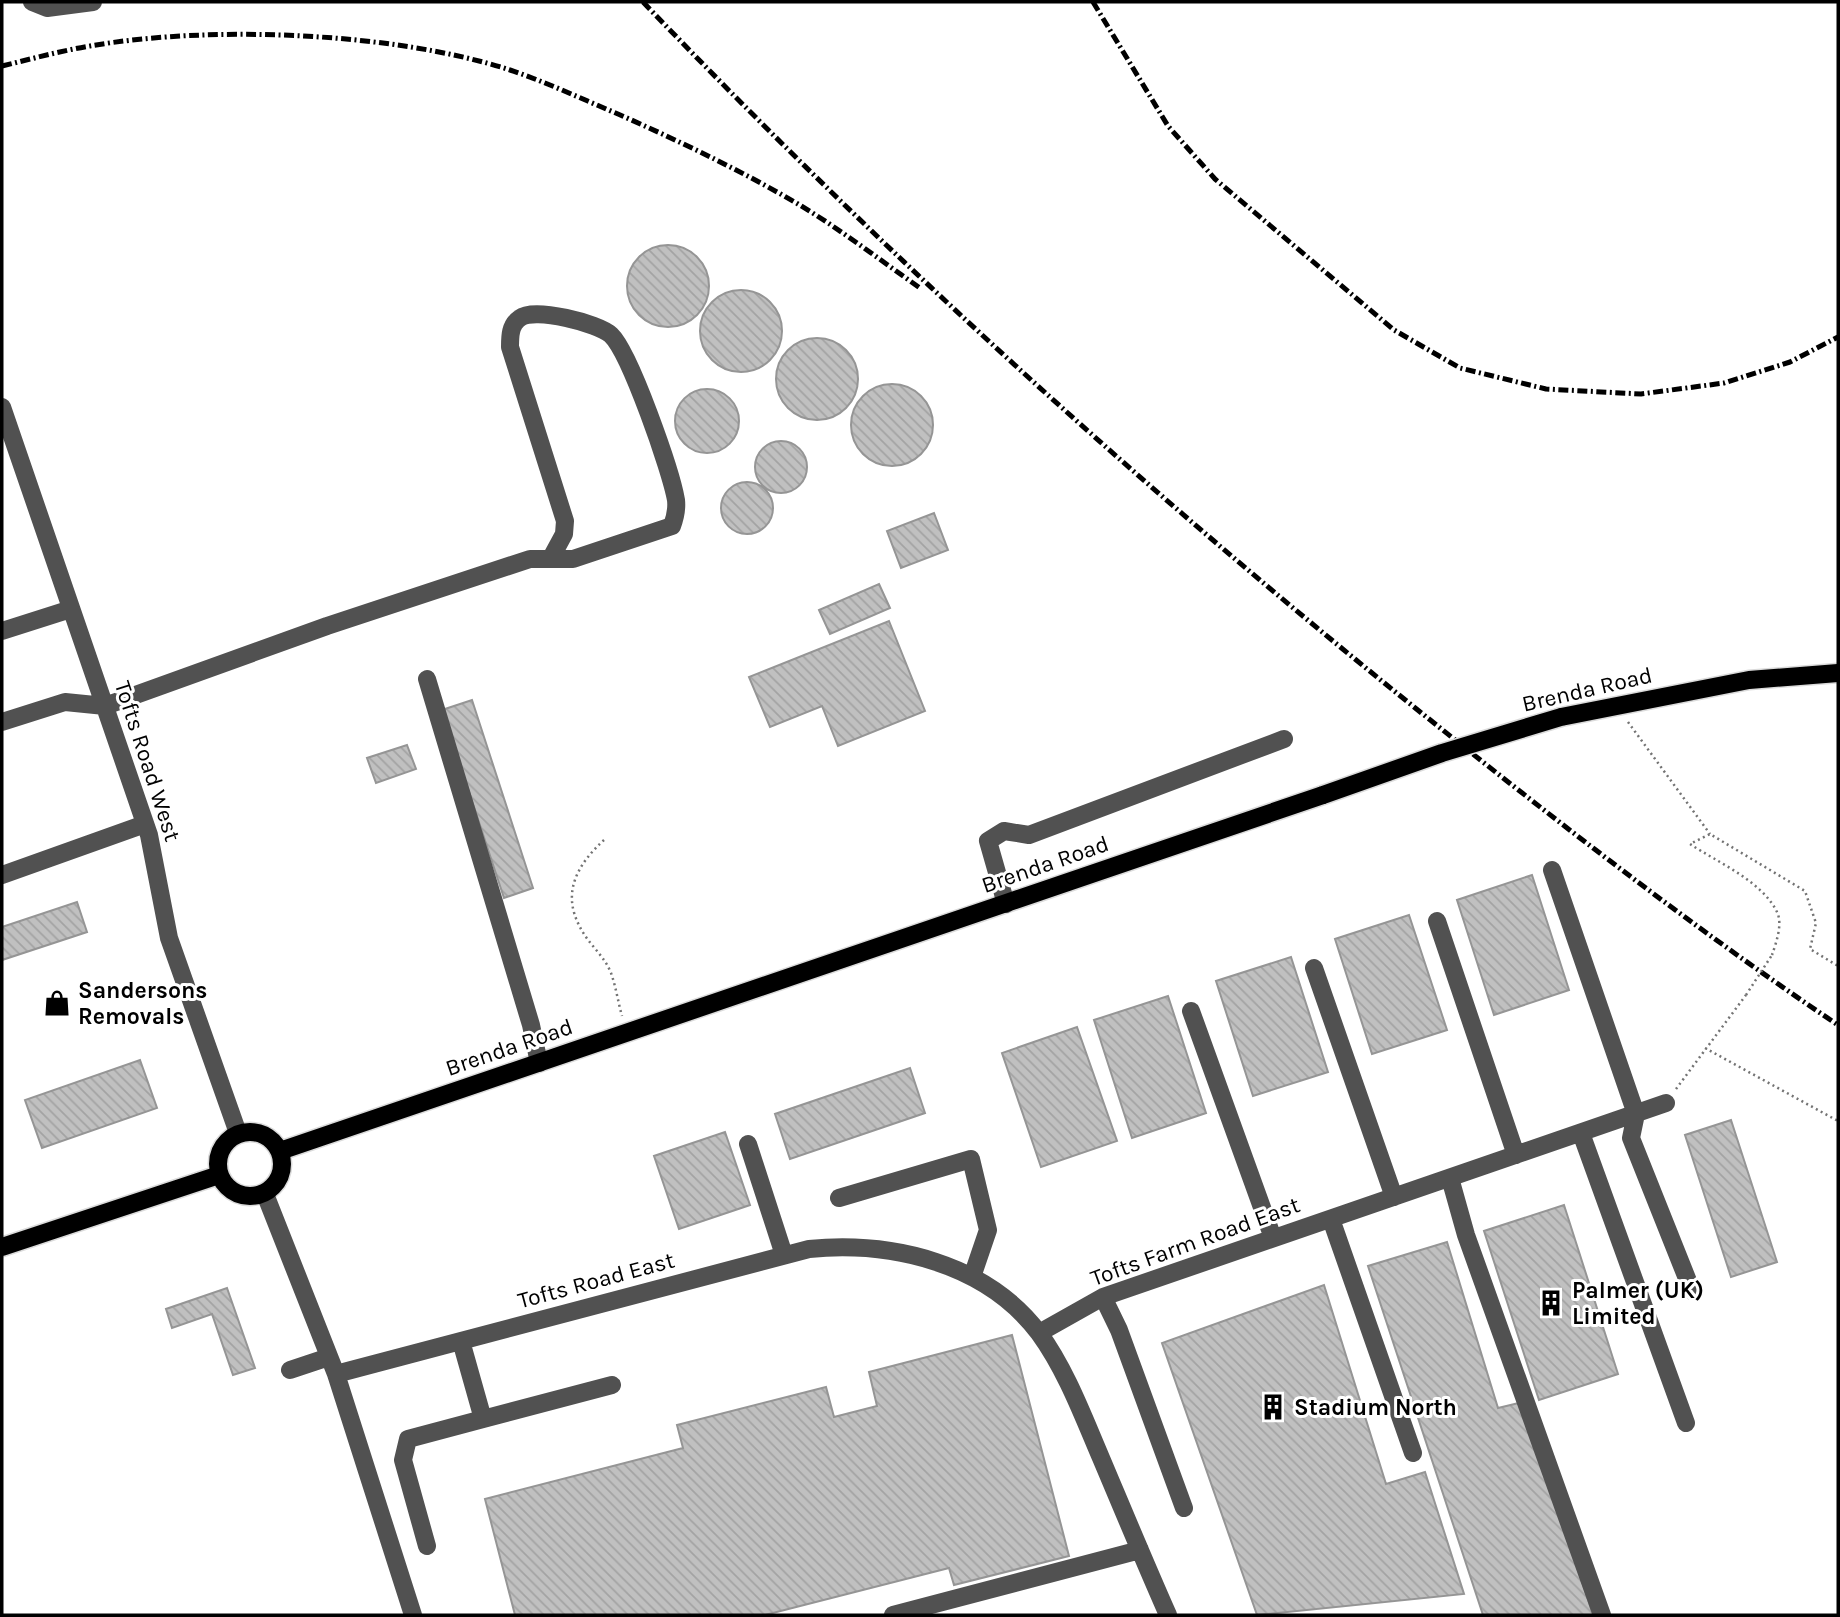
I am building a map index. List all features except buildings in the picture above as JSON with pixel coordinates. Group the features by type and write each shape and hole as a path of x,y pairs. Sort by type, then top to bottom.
{"main road":[{"name":"Brenda Road","path":"280,1150 1006,904 1441,753 1561,717 1616,705 1749,680 1838,673"},
{"path":"255,1131 269,1136 280,1150 283,1166 276,1185 265,1194 239,1195 227,1188 219,1175 217,1161 224,1143 238,1133 255,1131"},
{"path":"2,1247 219,1175"}],"street":[{"path":"32,2 47,8 93,2"},
{"path":"2,722 65,702 105,706 327,626 517,563 551,558 573,559 672,526 676,500 658,439 614,337 602,328 534,313 522,316 514,323 510,347 565,521 564,534 551,558"},
{"name":"Tofts Road West","path":"2,407 10,457 71,609 145,824 169,938 222,1096 238,1133"},
{"path":"2,631 71,609"},
{"path":"427,679 531,1025 539,1063"},
{"path":"1006,904 988,841 1004,831 1029,835 1284,738"},
{"path":"2,875 145,824"},
{"path":"1552,870 1636,1114 1631,1138 1692,1292"},
{"path":"1437,920 1516,1155"},
{"path":"1314,968 1394,1197"},
{"path":"1191,1011 1273,1238"},
{"name":"Tofts Farm Road East","path":"1039,1333 1103,1297 1666,1103"},
{"path":"1581,1133 1686,1423"},
{"path":"748,1144 784,1255"},
{"path":"839,1198 971,1159 988,1230 972,1278"},
{"path":"1450,1178 1466,1235 1602,1615"},
{"path":"265,1194 332,1366 414,1615"},
{"path":"1331,1219 1413,1453"},
{"name":"Tofts Road East","path":"290,1370 332,1366 461,1341 784,1255 843,1245 879,1247 920,1256 972,1278 1001,1296 1039,1333"},
{"path":"1103,1297 1119,1330 1184,1508"},
{"path":"1039,1333 1081,1412 1168,1615"},
{"path":"461,1341 483,1419"},
{"path":"427,1546 404,1460 408,1439 612,1385"},
{"path":"893,1615 1140,1549"}],"path":[{"path":"1616,705 1710,834 1805,891 1816,923 1810,949 1838,966"},
{"path":"1666,1103 1746,995 1772,955 1778,937 1778,913 1758,888 1690,844 1710,834"},
{"path":"604,841 584,859 572,881 572,898 580,927 611,972 626,1033"},
{"path":"1705,1048 1838,1121"}],"railway":[{"path":"643,2 734,96 921,278 1017,367 1213,540 1414,707 1570,830 1729,949 1838,1025"},
{"path":"1093,2 1168,126 1215,179 1394,330 1460,368 1546,389 1641,394 1724,383 1790,362 1838,337"},
{"path":"2,66 79,48 138,39 245,34 358,40 464,57 550,85 641,124 732,168 814,214 920,288"}],"place":[{"name":"Sandersons Removals","path":"57,1003"},
{"name":"Palmer (UK) Limited","path":"1551,1303"},
{"name":"Stadium North","path":"1273,1407"}]}
